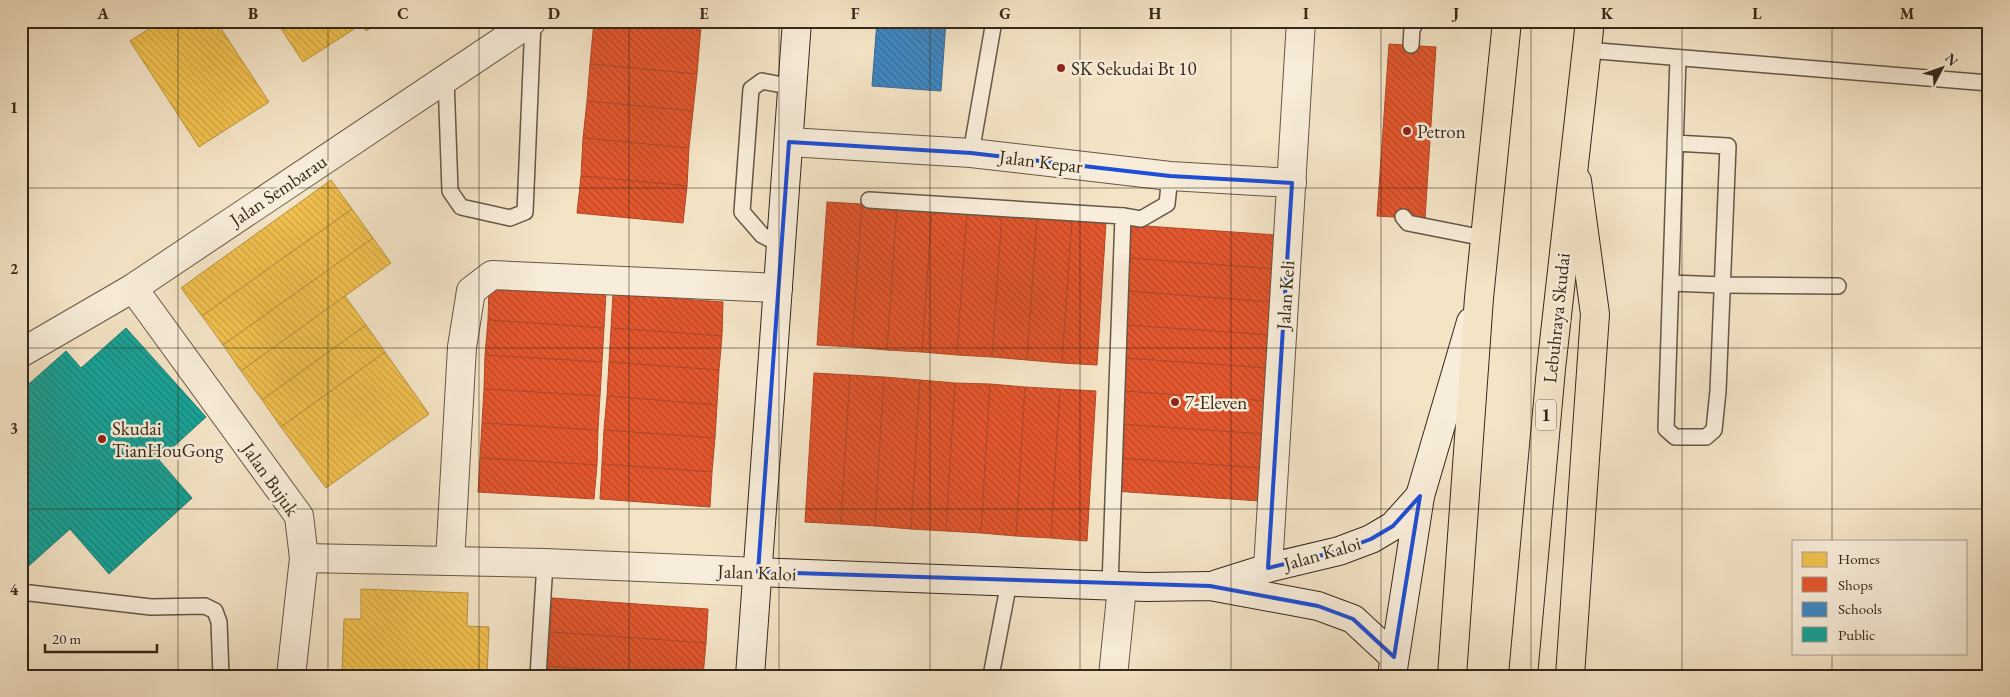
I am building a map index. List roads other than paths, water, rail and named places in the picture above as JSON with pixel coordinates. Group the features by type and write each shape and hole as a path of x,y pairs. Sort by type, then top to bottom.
{"main road":[{"path":"1452,676 1478,298 1506,21"},
{"name":"Lebuhraya Skudai","path":"1523,676 1551,369 1590,21"},
{"path":"1570,676 1595,314 1574,154"}],"street":[{"name":"Jalan Sembarau","path":"21,353 133,288 532,21"},
{"path":"750,676 798,21"},
{"name":"Jalan Keli","path":"1268,568 1301,21"},
{"name":"Jalan Kepar","path":"789,142 971,153 1170,176 1292,183"},
{"path":"450,561 462,347 470,291 492,275 778,288"},
{"name":"Jalan Bujuk","path":"133,288 299,516 304,558 291,676"},
{"path":"1394,667 1420,496 1478,298"},
{"name":"Jalan Kaloi","path":"1210,586 1268,568 1339,552 1371,539 1393,526 1420,496"},
{"name":"Jalan Kaloi","path":"304,558 545,563 1116,586 1210,586 1318,606 1353,619 1394,667"},
{"path":"1114,676 1116,586"}],"lane":[{"path":"446,79 450,191 461,207 510,218 524,212 532,21"},
{"path":"971,153 994,21"},
{"path":"1411,45 1412,29 1417,21"},
{"path":"1586,50 1989,83"},
{"path":"1675,143 1728,146 1718,391 1714,430 1706,437 1675,437 1666,429 1675,143 1678,58"},
{"path":"781,245 768,239 753,226 742,212 752,89 762,80 793,87"},
{"path":"869,200 1123,216 1141,219 1167,204 1170,176"},
{"path":"1116,586 1123,216"},
{"path":"1403,217 1408,223 1484,238"},
{"path":"1671,282 1722,285 1838,286"},
{"path":"538,676 545,563"},
{"path":"991,676 1009,582"},
{"path":"21,592 151,607 205,606 216,611 219,622 221,676"}],"place":[{"name":"SK Sekudai Bt 10","path":"1061,68"},
{"name":"Petron","path":"1407,131"},
{"name":"7-Eleven","path":"1175,402"},
{"name":"Skudai TianHouGong","path":"102,439"}]}
